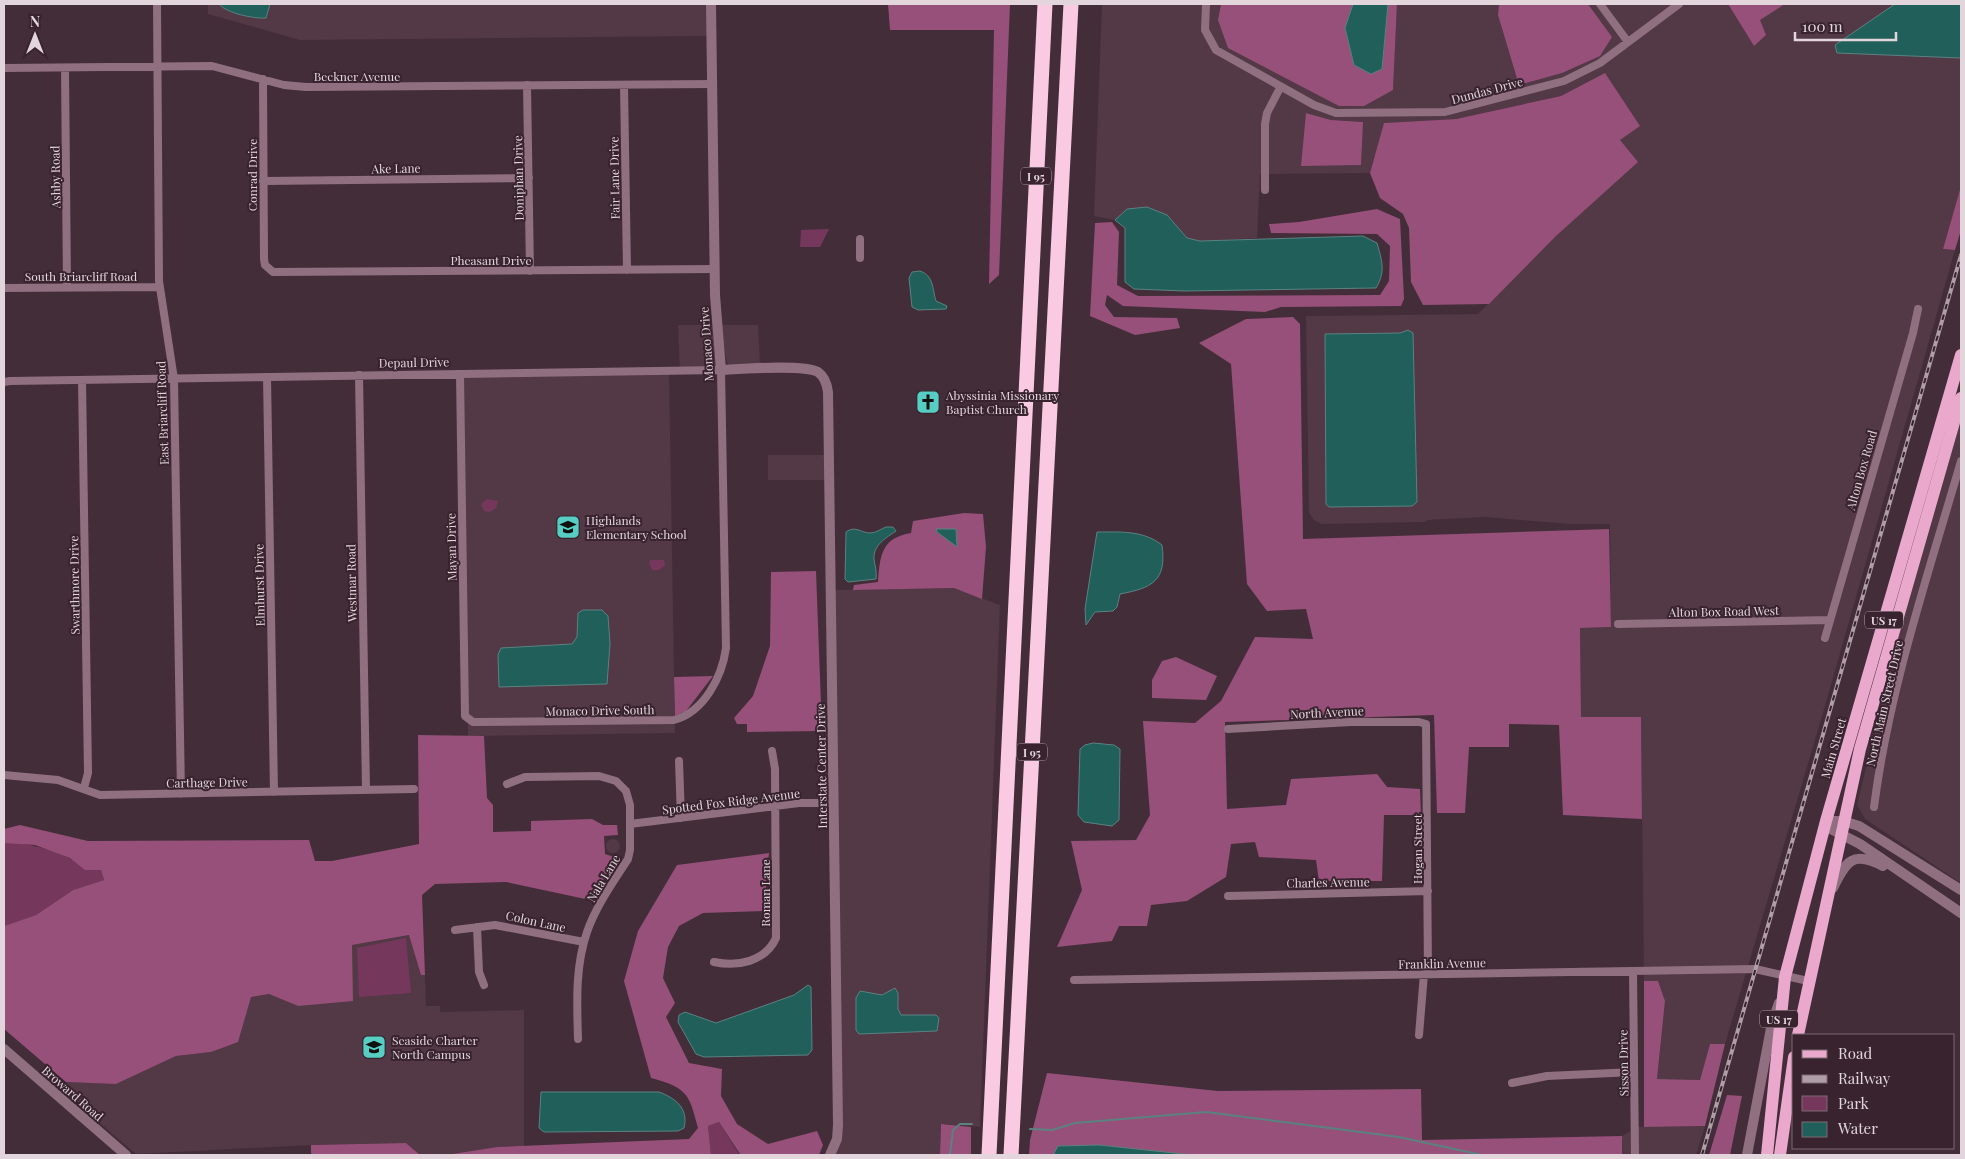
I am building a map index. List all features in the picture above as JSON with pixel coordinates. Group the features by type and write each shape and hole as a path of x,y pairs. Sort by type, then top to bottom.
{"highway":[{"path":"1038,4 1042,53"},
{"name":"I 95","path":"989,1155 1045,4"},
{"name":"I 95","path":"1012,1155 1071,4"},
{"path":"1069,59 1082,4"}],"main road":[{"name":"Main Street","path":"1767,1155 1781,995 1785,977 1826,823 1961,355"},
{"name":"US 17","path":"1798,1034 1808,981 1860,749 1961,398"},
{"path":"1780,1155 1792,1071"}],"street":[{"name":"East Briarcliff Road","path":"157,4 159,287 174,379 181,794"},
{"name":"Monaco Drive","path":"711,4 716,326 721,370 726,648 724,660 716,680"},
{"name":"Dundas Drive","path":"1206,4 1205,30 1216,50 1314,106 1336,113 1444,112 1575,77 1600,63 1679,4"},
{"path":"1600,4 1628,42"},
{"name":"Beckner Avenue","path":"4,68 220,67 284,85 306,88 712,84"},
{"name":"Ashby Road","path":"65,68 67,287"},
{"name":"Conrad Drive","path":"263,79 264,258 269,269"},
{"name":"Doniphan Drive","path":"527,85 530,271"},
{"name":"Fair Lane Drive","path":"624,85 627,270"},
{"path":"1265,190 1265,124 1267,113 1280,88"},
{"name":"Ake Lane","path":"263,181 529,178"},
{"path":"860,239 860,258"},
{"name":"Pheasant Drive","path":"269,269 278,273 715,269"},
{"name":"South Briarcliff Road","path":"4,288 159,287"},
{"name":"Alton Box Road","path":"1824,638 1913,333 1918,309"},
{"name":"Depaul Drive","path":"4,382 805,368 818,372 822,376"},
{"name":"Mayan Drive","path":"460,374 464,713 467,718"},
{"name":"Westmar Road","path":"359,375 366,790"},
{"name":"Interstate Center Drive","path":"822,376 828,392 838,1125 836,1139 830,1155"},
{"name":"Elmhurst Drive","path":"267,377 274,792"},
{"name":"Swarthmore Drive","path":"82,380 88,772 84,788"},
{"name":"North Main Street Drive","path":"1874,807 1899,682 1961,461"},
{"name":"Alton Box Road West","path":"1618,624 1830,620"},
{"name":"Monaco Drive South","path":"467,718 473,722 674,720 683,718 697,708 716,680"},
{"name":"North Avenue","path":"1228,729 1351,722 1419,722 1426,724"},
{"name":"Hogan Street","path":"1419,1035 1426,974 1428,891 1426,724"},
{"name":"Roman Lane","path":"714,962 738,964 759,957 766,952 776,938 775,806 772,751"},
{"path":"679,761 680,818"},
{"name":"Carthage Drive","path":"4,774 58,780 100,795 414,789"},
{"name":"Nala Lane","path":"507,784 525,777 608,778 616,781 626,791 630,805 628,859 600,904 584,942 578,978 578,1039"},
{"name":"Spotted Fox Ridge Avenue","path":"630,824 775,806 834,804"},
{"path":"1826,823 1842,826 1859,826 1961,890"},
{"path":"1842,826 1913,882"},
{"path":"1826,902 1843,868 1854,859 1866,858 1913,882 1961,913"},
{"name":"Charles Avenue","path":"1228,896 1428,891"},
{"name":"Colon Lane","path":"455,930 503,926 584,942"},
{"path":"477,927 479,972 484,985"},
{"name":"Franklin Avenue","path":"1074,980 1755,969 1808,981"},
{"name":"Sisson Drive","path":"1633,971 1635,1155"},
{"path":"1747,1155 1772,1023 1781,995"},
{"name":"Broward Road","path":"4,1049 126,1155"},
{"path":"1512,1083 1547,1076 1634,1072"}],"shaded area":[{"path":"208,4 707,4 708,36 300,40 208,14"},
{"path":"888,4 1010,4 999,275 989,284 994,30 890,30"},
{"path":"1102,4 1221,4 1218,20 1339,106 1393,90 1397,4 1499,4 1498,15 1612,37 1588,4 1728,4 1754,46 1759,20 1785,4 1961,4 1961,186 1943,249 1955,250 1823,713 1725,1044 1710,1044 1700,1080 1657,1079 1665,1001 1658,981 1644,981 1641,717 1581,717 1580,628 1611,627 1610,524 1569,524 1485,517 1428,520 1425,522 1322,524 1314,520 1309,513 1306,316 1478,314 1556,236 1620,140 1639,125 1605,74 1561,96 1456,119 1385,123 1370,173 1260,174 1257,238 1200,241 1187,238 1167,215 1127,209 1115,220 1094,216","holes":["1306,113 1331,120 1362,122 1361,164"]},
{"path":"1221,4 1353,4 1345,28 1354,65 1371,74 1382,69 1388,4 1397,4 1393,90 1364,106 1339,106 1228,48 1218,20"},
{"path":"1499,4 1588,4 1612,37 1600,56 1562,73 1519,85 1498,15"},
{"path":"1728,4 1785,4 1760,20 1766,35 1754,46"},
{"path":"1605,73 1640,126 1620,140 1638,162 1556,236 1489,304 1423,305 1411,282 1409,228 1403,214 1380,198 1370,173 1384,123 1456,119 1561,96"},
{"path":"1306,113 1331,120 1363,122 1361,165 1301,166"},
{"path":"1961,186 1961,230 1955,250 1943,249"},
{"path":"1377,209 1400,219 1404,299 1401,306 1281,307 1265,312 1123,306 1107,295 1105,305 1114,317 1177,318 1180,328 1135,335 1090,316 1095,223 1112,222 1119,232 1117,285 1138,296 1380,295 1389,281 1390,246 1377,234 1271,233 1269,224 1299,222"},
{"path":"1293,317 1300,324 1303,539 1609,529 1611,627 1580,628 1581,717 1641,717 1642,819 1563,815 1559,725 1509,724 1509,747 1469,747 1465,813 1437,813 1434,715 1225,722 1227,809 1286,805 1291,779 1377,774 1387,787 1420,789 1421,815 1384,815 1382,881 1319,881 1316,860 1259,857 1255,842 1231,844 1226,877 1187,901 1151,905 1147,926 1119,926 1112,941 1057,947 1082,890 1071,841 1136,840 1150,815 1143,721 1195,723 1221,701 1255,637 1313,639 1306,609 1267,611 1247,584 1231,364 1199,343 1246,319"},
{"path":"678,325 712,325 717,372 680,373"},
{"path":"720,325 758,325 760,366 730,365 727,363"},
{"name":"Highlands Elementary School","path":"669,373 675,733 468,736 463,377"},
{"path":"1961,412 1961,883 1865,819 1857,805 1903,614"},
{"path":"768,455 825,455 825,480 768,480"},
{"path":"964,513 983,514 986,547 982,599 954,588 853,590 854,585 878,582 881,556 884,550 893,539 911,533 913,521","holes":["937,529 956,529 957,546 937,532"]},
{"path":"816,571 822,731 747,732 747,724 737,724 734,718 753,696 770,646 771,572"},
{"path":"954,588 1000,605 980,1127 941,1124 940,1155 835,1155 834,590"},
{"path":"1176,657 1217,676 1206,700 1152,698 1152,680 1162,661"},
{"path":"713,676 686,711 675,716 674,677"},
{"path":"418,735 484,736 487,798 493,805 493,832 531,831 531,821 592,819 603,825 617,825 618,835 604,836 605,854 614,857 614,864 590,900 506,882 435,884 422,895 425,975 421,975 409,935 352,945 353,1001 298,1006 269,994 251,997 238,1042 211,1052 176,1056 116,1084 66,1082 4,1029 4,926 36,915 73,890 104,880 101,870 85,870 70,858 35,845 4,843 4,829 20,825 88,841 309,840 315,861 332,861 419,844"},
{"path":"613,839 618,841 620,846 618,851 613,853 608,851 606,846 608,841"},
{"path":"769,853 764,911 703,913 679,926 668,947 663,978 675,1003 666,1017 689,1063 722,1069 721,1096 737,1124 768,1144 817,1131 823,1145 819,1155 743,1155 740,1154 719,1122 708,1126 711,1155 446,1155 497,1147 689,1139 698,1128 689,1099 672,1085 651,1078 624,981 638,931 677,865"},
{"name":"Seaside Charter North Campus","path":"410,935 421,975 425,975 426,1006 440,1006 440,1012 524,1010 524,1146 497,1147 446,1155 420,1155 406,1143 311,1145 136,1154 60,1089 66,1082 116,1084 176,1056 211,1052 251,997 269,994 298,1006 352,945"},
{"path":"1644,981 1658,981 1665,1001 1657,1079 1700,1080 1710,1044 1725,1044 1705,1126 1644,1127"},
{"path":"1047,1073 1218,1091 1421,1089 1422,1140 1622,1136 1622,1155 1193,1155 1099,1145 1058,1146 1055,1155 1029,1155 1030,1140"},
{"path":"1727,1095 1742,1096 1730,1155 1709,1155"},
{"path":"941,1124 971,1127 971,1155 940,1155"},
{"path":"1705,1126 1696,1155 1622,1155 1622,1136 1638,1127"},
{"path":"406,1143 420,1155 312,1155 311,1153 311,1145"}],"green space":[{"path":"829,229 820,247 800,247 801,230"},
{"path":"487,499 498,501 496,508 490,512 484,511 481,504"},
{"path":"650,560 664,560 665,566 659,570 652,570 649,563"},
{"path":"4,843 46,849 69,858 85,868 101,870 104,880 73,890 36,915 4,926"},
{"path":"406,938 411,993 359,997 357,948"},
{"path":"719,1122 739,1154 743,1155 711,1155 708,1126"}],"water":[{"path":"219,4 270,4 266,18 261,18 234,13"},
{"path":"1353,4 1388,4 1382,69 1371,74 1354,65 1345,28"},
{"path":"1895,4 1961,4 1961,58 1837,53 1835,45"},
{"path":"1147,207 1167,215 1187,238 1200,241 1363,236 1377,243 1382,261 1381,276 1376,288 1185,291 1134,289 1125,282 1125,228 1115,220 1127,209"},
{"path":"920,271 928,276 936,301 947,306 946,309 918,310 912,307 909,278 912,272"},
{"path":"1408,330 1413,333 1417,502 1412,506 1329,507 1326,504 1325,334 1400,333"},
{"path":"886,527 893,527 896,531 881,542 874,554 876,579 848,582 845,579 846,532 855,529 872,533"},
{"path":"936,529 956,529 957,547 937,532"},
{"path":"1097,532 1139,534 1155,540 1162,545 1162,567 1155,581 1141,589 1120,594 1117,607 1113,611 1095,612 1086,625 1085,609"},
{"path":"583,610 602,610 608,616 610,644 607,684 499,687 498,655 501,648 572,644 577,637 578,613"},
{"path":"1093,743 1114,745 1120,749 1119,820 1112,826 1084,822 1078,815 1080,749 1085,745"},
{"path":"808,985 811,987 812,1050 808,1055 704,1057 696,1054 678,1022 679,1015 685,1012 716,1023 794,995"},
{"path":"895,988 898,993 898,1009 901,1015 936,1015 939,1018 937,1031 859,1034 856,1030 856,998 860,991 882,995"},
{"path":"541,1092 659,1092 670,1097 683,1109 684,1128 678,1131 544,1132 539,1128"},
{"path":"1099,1145 1193,1155 1055,1155 1054,1153 1058,1146"}],"waterway":[{"path":"1030,1129 1052,1130 1075,1123 1206,1112 1399,1137 1482,1155"},
{"path":"950,1155 953,1130 960,1124 972,1124"}],"railway":[{"path":"1702,1155 1961,255"}],"place":[{"name":"Abyssinia Missionary Baptist Church","path":"928,402"},
{"name":"Highlands Elementary School","path":"568,527"},
{"name":"Seaside Charter North Campus","path":"374,1047"}]}
